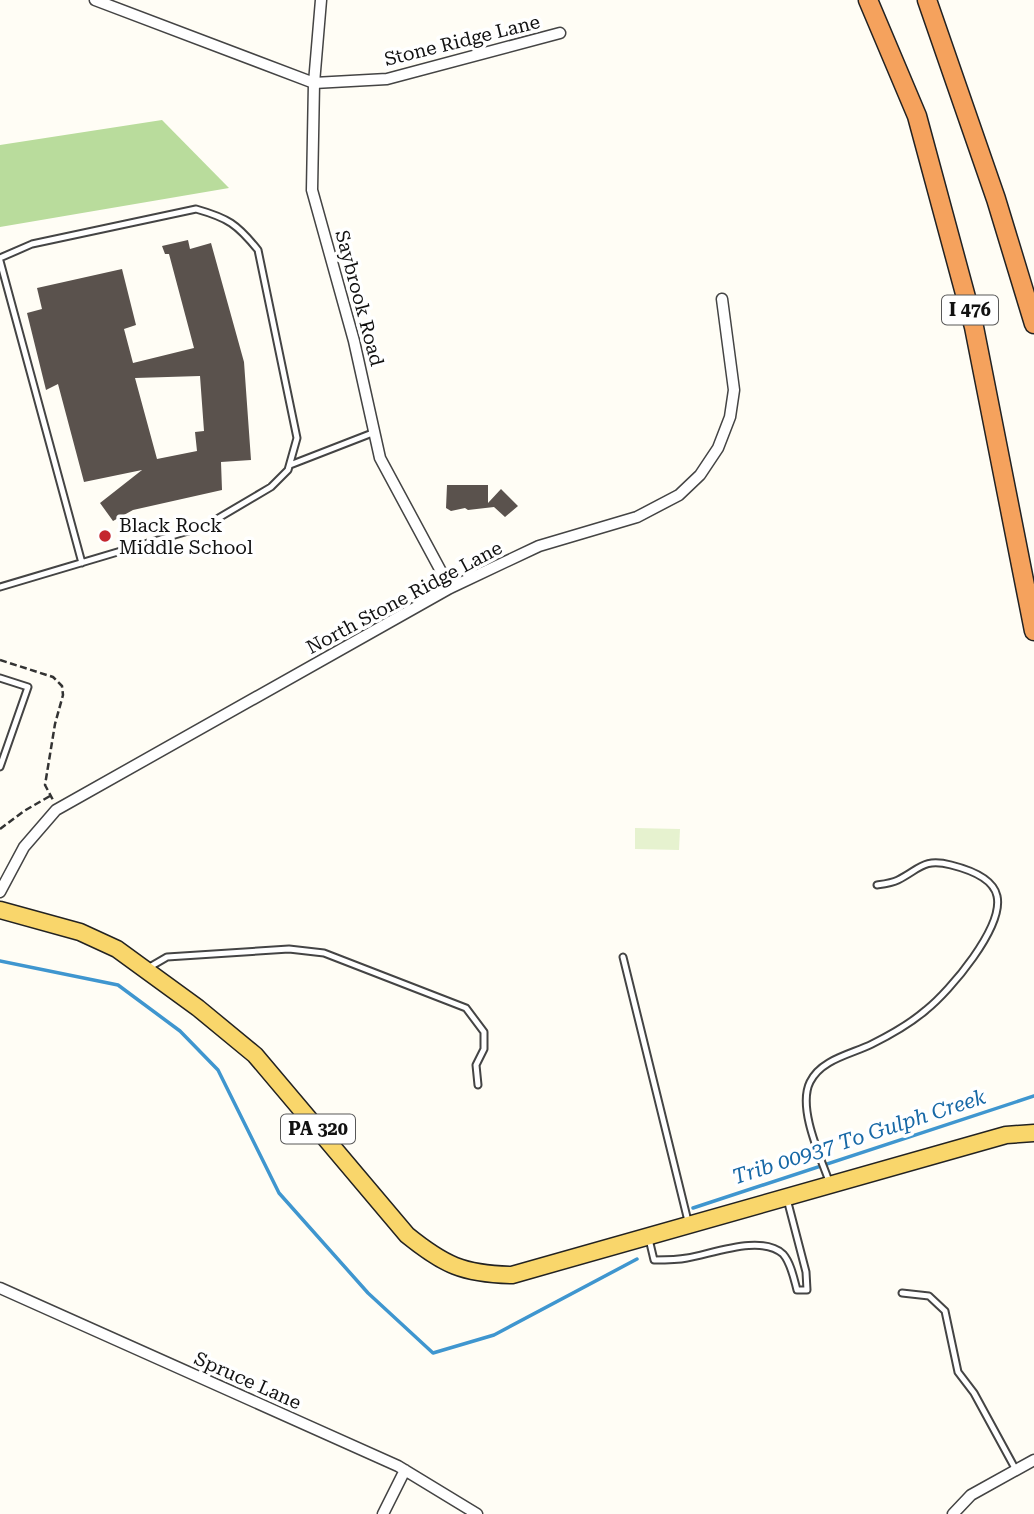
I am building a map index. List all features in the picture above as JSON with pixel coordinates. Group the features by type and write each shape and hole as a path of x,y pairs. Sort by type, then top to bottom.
{"highway":[{"name":"I 476","path":"868,0 917,116 974,327 1034,631"},
{"name":"I 476","path":"927,0 996,199 1034,324"}],"main road":[{"name":"PA 320","path":"0,910 80,932 117,949 198,1007 256,1055 407,1235 434,1257 460,1269 485,1274 512,1275 786,1196 827,1177 1006,1135 1034,1133"}],"street":[{"name":"Stone Ridge Lane","path":"95,0 314,83 387,79 560,33"},
{"name":"Saybrook Road","path":"321,0 314,83 312,190 354,341 380,458 450,588"},
{"name":"North Stone Ridge Lane","path":"0,892 24,847 59,808 450,588 539,546 637,517 680,495 700,475 718,448 730,417 734,390 722,299"},
{"name":"Spruce Lane","path":"0,1288 405,1470 477,1514"},
{"path":"953,1514 971,1495 1034,1460"},
{"path":"383,1514 405,1470"}],"lane":[{"path":"0,587 82,563 205,526 271,487 289,470 297,438 258,250 239,227 218,215 196,209 32,244 0,260 82,563"},
{"path":"290,464 374,432"},
{"path":"0,678 28,687 0,767"},
{"path":"827,1177 805,1107 810,1082 823,1066 873,1044 926,1010 962,972 991,929 998,909 997,893 986,879 967,869 941,863 927,862 896,881 877,886"},
{"path":"145,969 167,957 289,949 324,953 466,1008 484,1032 484,1049 476,1065 478,1085"},
{"path":"623,957 689,1224"},
{"path":"648,1236 654,1260 686,1258 750,1245 768,1247 782,1254 797,1290 807,1290 806,1272 786,1196"},
{"path":"902,1293 929,1296 945,1311 958,1373 974,1393 1016,1470"}],"path":[{"path":"0,660 53,677 62,687 63,695 45,785 59,808"},
{"path":"0,829 50,796"}],"green space":[{"path":"162,120 229,188 0,227 0,145"},
{"path":"635,828 680,829 679,850 635,849"}],"building":[{"name":"Black Rock Middle School","path":"188,240 190,249 211,243 244,362 251,460 221,462 222,490 133,510 113,521 100,503 142,470 84,482 58,384 46,390 27,313 42,309 37,288 122,269 136,325 124,329 133,363 194,348 169,254 165,254 162,246","holes":["200,376 204,431 195,432 197,451 157,459 135,378"]},
{"path":"447,485 488,485 488,503 501,489 518,506 505,517 494,507 451,511 446,508"}],"waterway":[{"name":"Trib 00937 To Gulph Creek","path":"0,961 118,985 180,1031 218,1070 279,1193 368,1293 433,1353 494,1335 637,1259"},
{"name":"Trib 00937 To Gulph Creek","path":"693,1208 1034,1096"}],"place":[{"name":"Black Rock Middle School","path":"105,536"}]}
